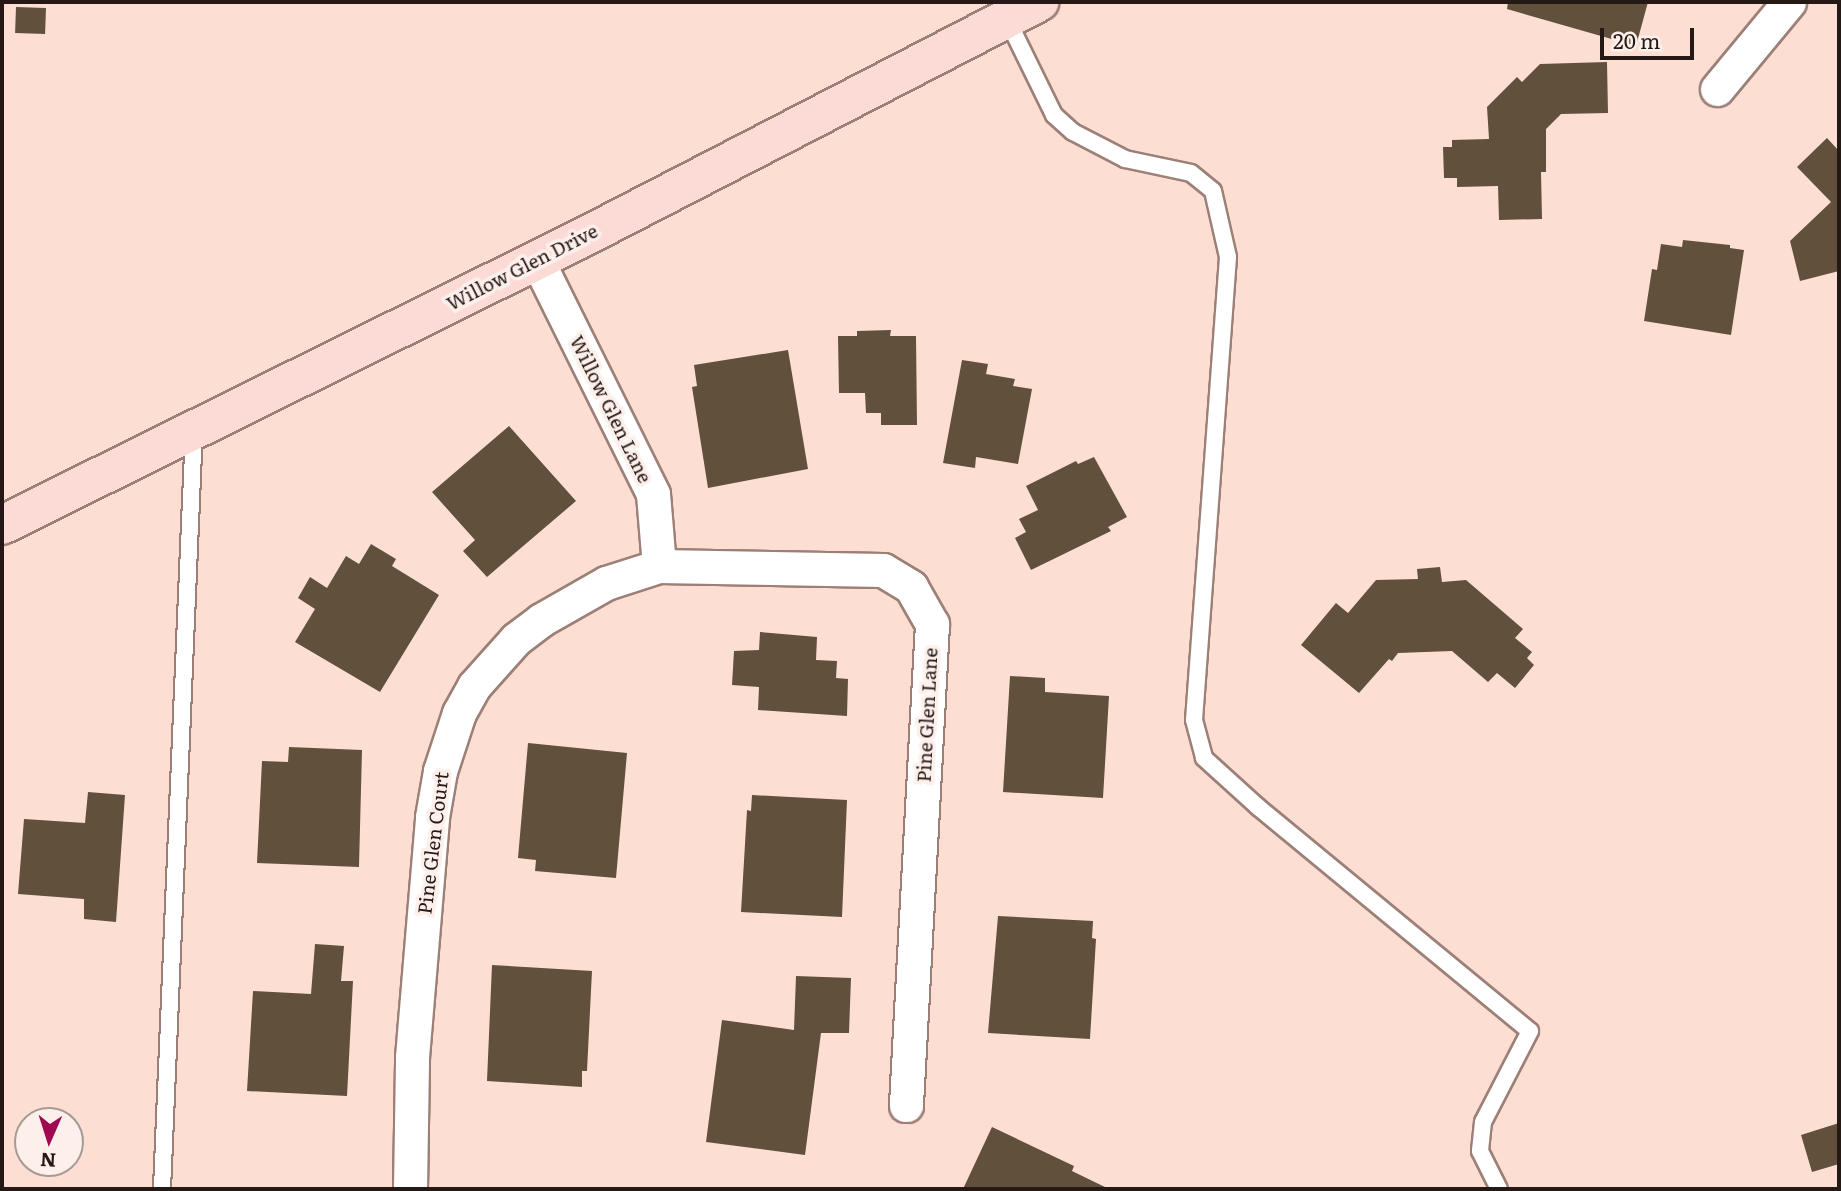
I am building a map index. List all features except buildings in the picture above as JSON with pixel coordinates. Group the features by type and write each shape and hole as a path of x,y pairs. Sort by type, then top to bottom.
{"main road":[{"name":"Willow Glen Drive","path":"2,525 537,260 1023,10"}],"street":[{"path":"1717,89 1788,2"},
{"name":"Willow Glen Lane","path":"537,260 653,494 659,566"},
{"name":"Pine Glen Lane","path":"659,566 883,570 911,587 932,624 906,1105"},
{"name":"Pine Glen Court","path":"410,1189 412,1057 432,817 440,771 459,713 474,686 516,639 541,620 606,583 659,566"}],"lane":[{"path":"1023,10 1054,114 1073,132 1125,159 1191,173 1213,191 1228,257 1194,720 1204,758 1258,807 1530,1031 1483,1122 1480,1151 1500,1189"},
{"path":"162,1189 194,428"}]}
